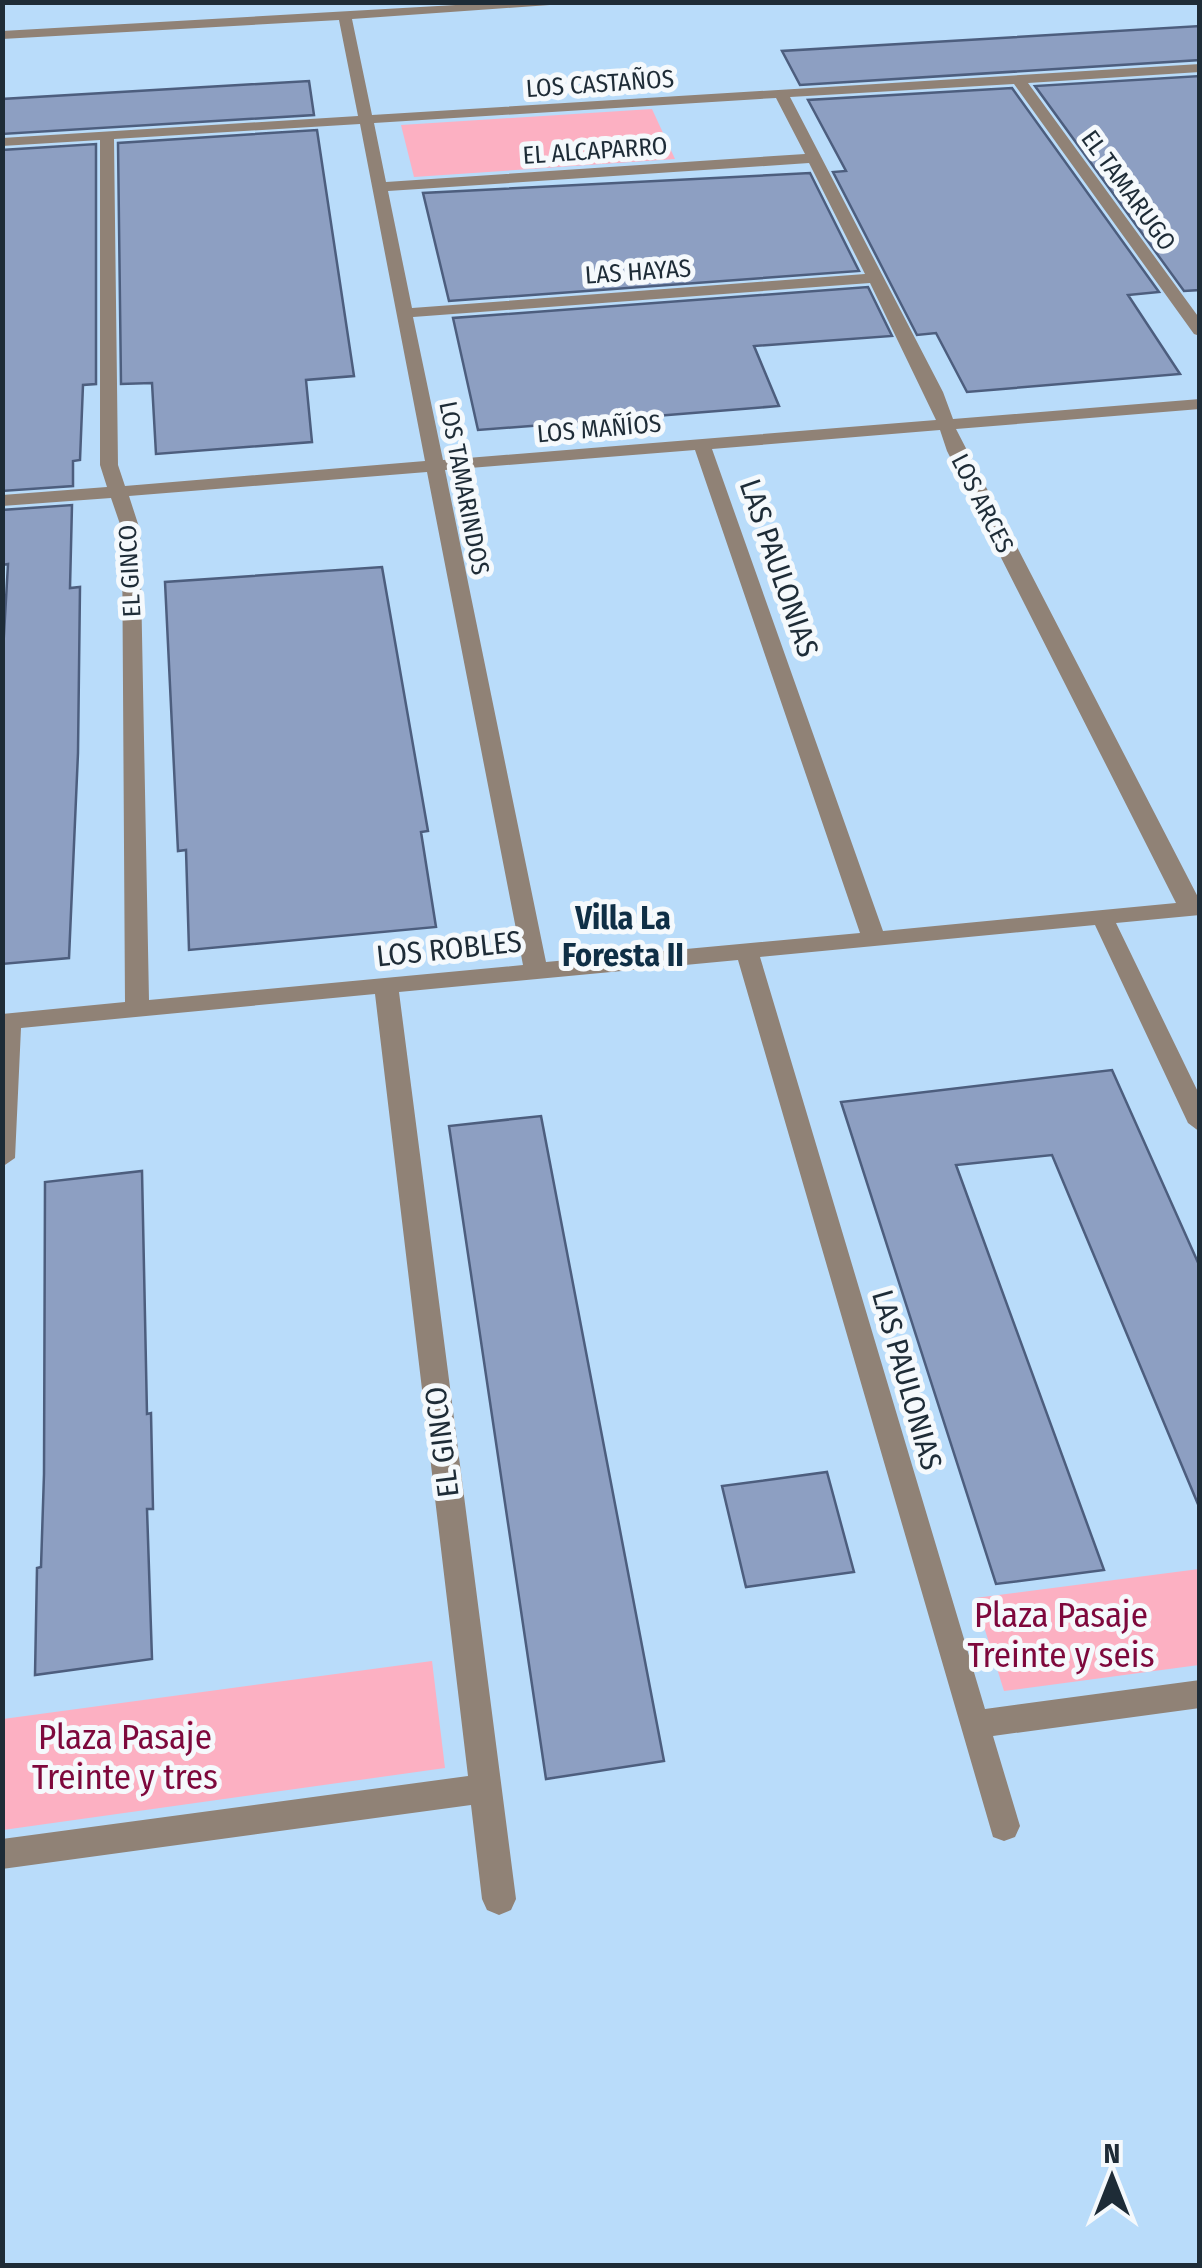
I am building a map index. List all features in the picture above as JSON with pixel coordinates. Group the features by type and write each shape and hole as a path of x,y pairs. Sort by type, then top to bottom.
{"street":[{"path":"2,35 158,20 585,2"},
{"name":"LOS TAMARINDOS","path":"344,15 536,971"},
{"name":"LOS CASTAÑOS","path":"2,142 1200,68"},
{"name":"EL TAMARUGO","path":"1018,79 1200,331"},
{"name":"LOS ARCES","path":"781,94 1195,908"},
{"name":"EL GINCO","path":"107,136 109,465 131,530 137,1009"},
{"name":"EL ALCAPARRO","path":"379,187 814,158"},
{"name":"LAS HAYAS","path":"404,313 876,278"},
{"path":"1191,405 1200,430"},
{"name":"LOS MAÑÍOS","path":"2,501 1191,405"},
{"name":"LAS PAULONIAS","path":"702,445 874,939"},
{"name":"LOS ROBLES","path":"6,1022 1195,908"},
{"path":"1102,917 1200,1124"},
{"name":"LAS PAULONIAS","path":"747,951 1004,1826"},
{"name":"EL GINCO","path":"386,986 498,1899"},
{"path":"2,1158 6,1022"},
{"path":"974,1725 1200,1694"},
{"path":"2,1854 484,1788"}],"green space":[{"path":"652,109 675,159 414,177 401,125"},
{"name":"Plaza Pasaje Treinte y seis","path":"1199,1569 1199,1665 1004,1691 975,1598"},
{"name":"Plaza Pasaje Treinte y tres","path":"432,1661 445,1768 3,1830 3,1719"}],"building":[{"path":"1200,26 1200,60 800,85 782,51"},
{"path":"1200,76 1200,290 1184,291 1035,86"},
{"path":"309,81 314,115 2,134 2,99"},
{"path":"1012,88 1159,292 1128,295 1180,374 967,392 936,333 917,335 833,172 846,171 808,100"},
{"path":"317,130 354,376 306,380 312,442 156,454 152,383 121,384 118,143"},
{"path":"96,144 96,384 83,385 80,460 73,461 73,486 2,491 2,150"},
{"path":"810,173 859,271 449,301 423,193"},
{"path":"868,287 892,336 754,346 779,406 478,430 453,318"},
{"path":"72,505 70,588 80,587 69,958 2,964 2,669 8,564 2,565 2,510"},
{"path":"382,567 428,831 421,832 436,927 189,950 186,850 178,851 165,582"},
{"path":"1112,1070 1200,1267 1200,1509 1052,1155 956,1165 1104,1570 996,1584 841,1102"},
{"path":"541,1116 664,1761 546,1779 449,1126"},
{"path":"142,1171 153,1509 147,1509 152,1659 35,1675 44,1474 45,1182"},
{"path":"827,1472 854,1572 746,1587 722,1486"}],"district":[{"name":"Villa La Foresta II","path":"623,936"}]}
